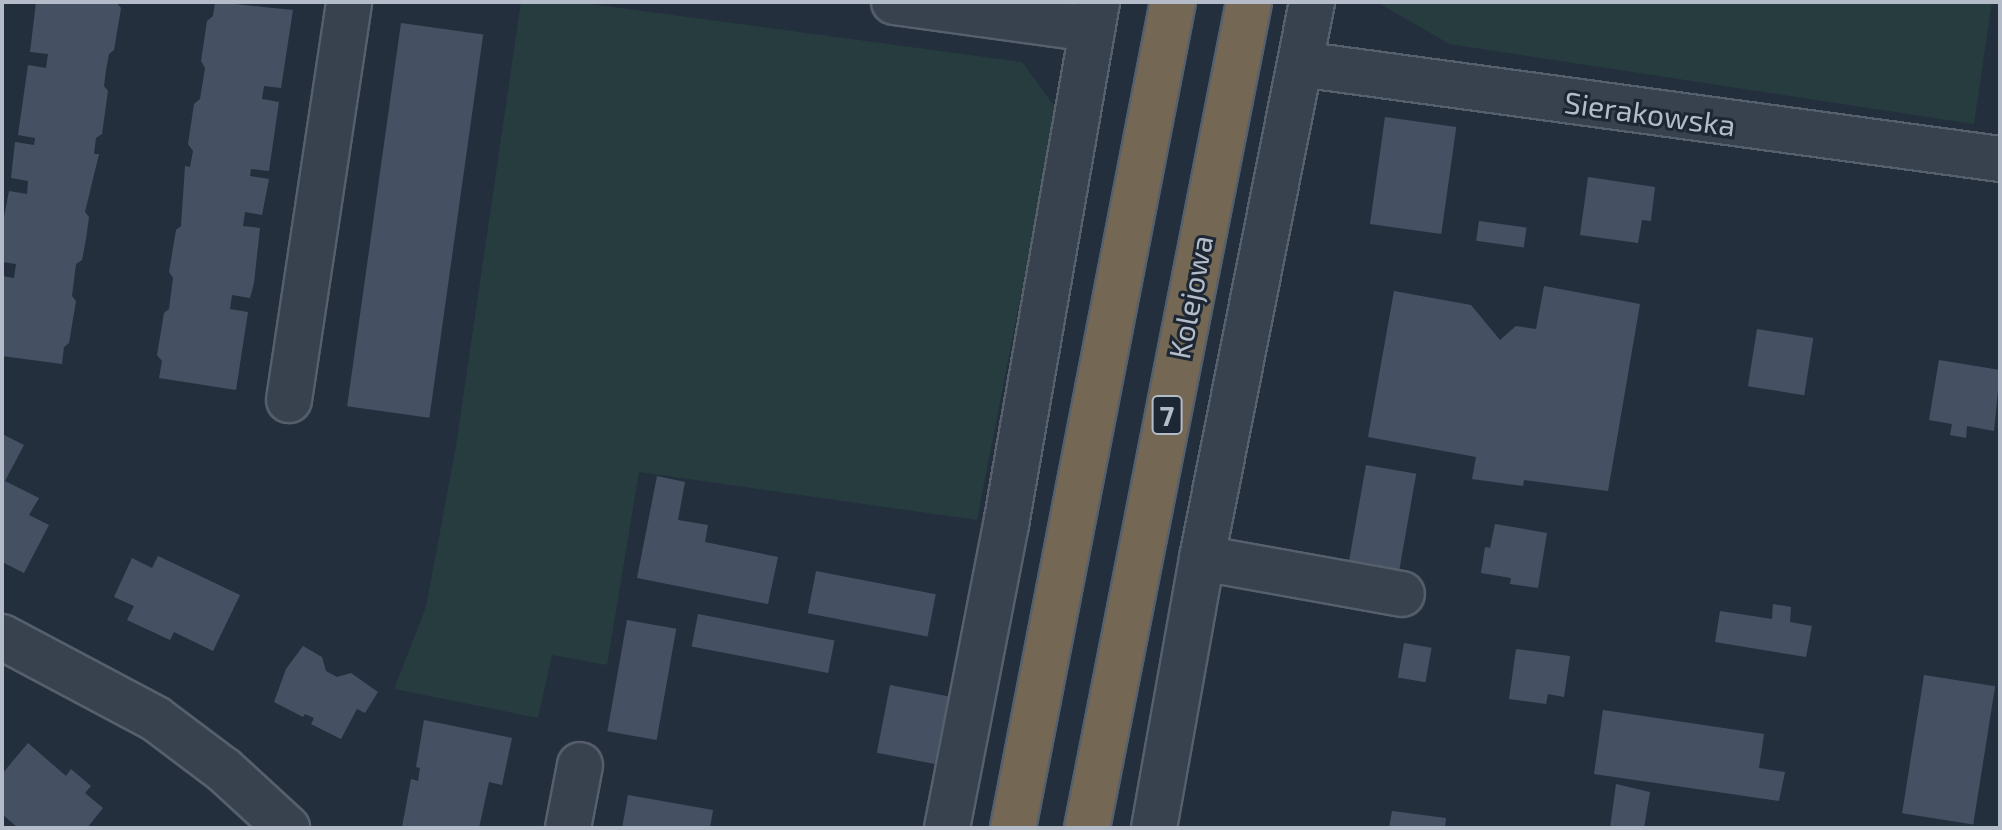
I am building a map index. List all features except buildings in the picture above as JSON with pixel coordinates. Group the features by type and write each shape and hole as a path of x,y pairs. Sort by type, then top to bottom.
{"highway":[{"path":"1013,828 1173,2"},
{"name":"Kolejowa","path":"1087,828 1249,2"}],"street":[{"path":"289,400 349,2"},
{"path":"894,2 1094,16 1006,525 947,828"},
{"name":"Kolejowa","path":"1154,828 1202,558 1312,2"},
{"name":"Sierakowska","path":"1300,64 2000,159"},
{"path":"1202,558 1402,594"},
{"path":"2,637 156,719 224,770 287,828"},
{"path":"568,828 580,765"}],"green space":[{"path":"521,2 575,2 1022,62 1057,110 977,520 639,472 607,665 552,655 538,718 394,689 426,607 456,446"},
{"path":"1377,2 1992,2 1974,124 1449,44"}]}
